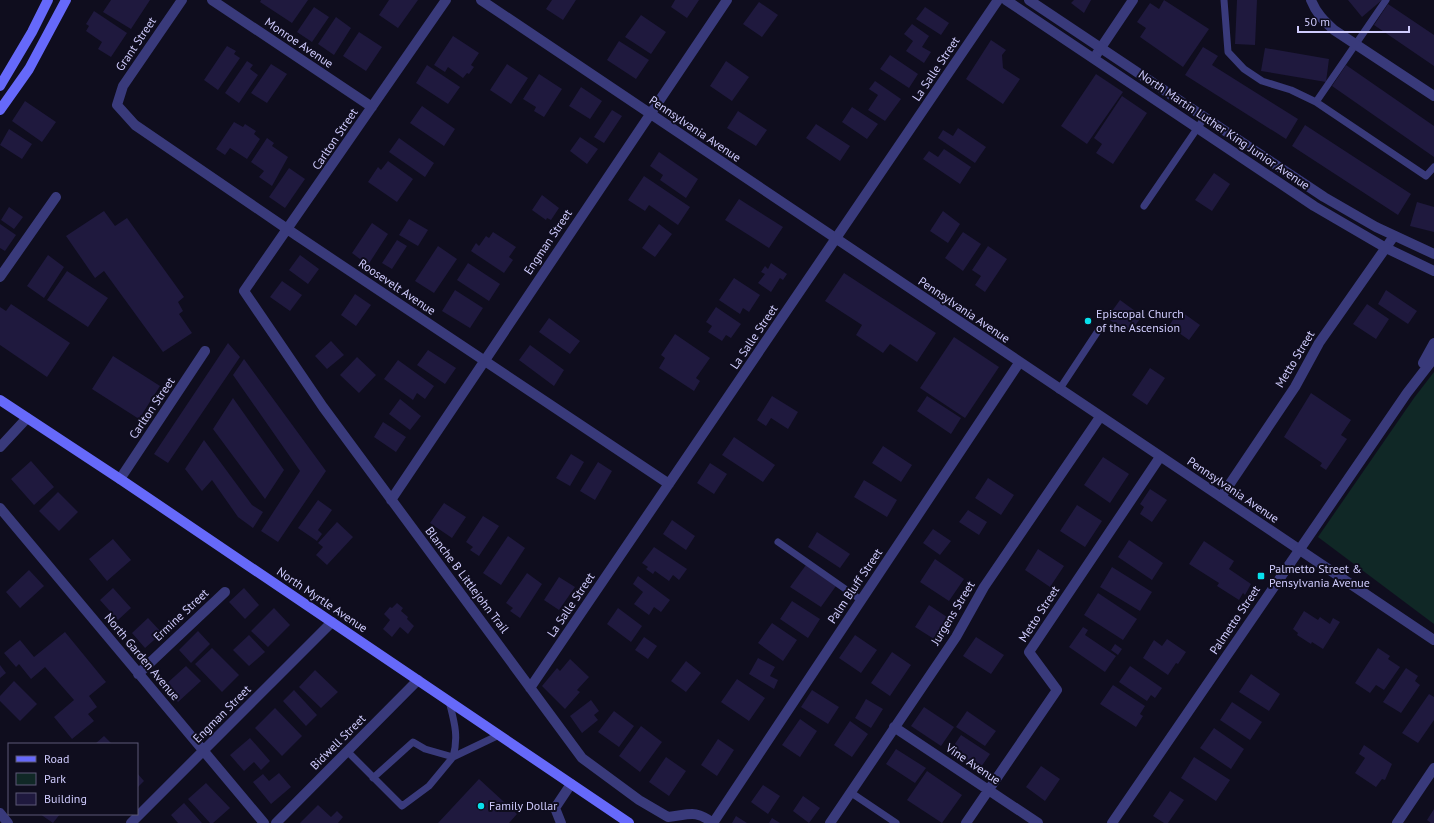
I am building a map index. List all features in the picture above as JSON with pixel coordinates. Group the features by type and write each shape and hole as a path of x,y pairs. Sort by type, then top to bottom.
{"main road":[{"path":"0,86 32,32 48,0"},
{"path":"0,110 29,69 68,0"},
{"name":"North Myrtle Avenue","path":"0,400 120,479 629,823"}],"street":[{"name":"Grant Street","path":"117,105 123,86 182,0"},
{"name":"Monroe Avenue","path":"212,0 372,107"},
{"name":"Carlton Street","path":"244,291 288,230 446,0"},
{"name":"Pennsylvania Avenue","path":"481,0 836,238 1019,364 1434,640"},
{"name":"Engman Street","path":"390,500 727,0"},
{"name":"La Salle Street","path":"530,688 998,0"},
{"name":"North Martin Luther King Junior Avenue","path":"1006,0 1314,206 1386,248 1434,272"},
{"name":"North Martin Luther King Junior Avenue","path":"1029,0 1324,197 1394,236 1434,254"},
{"path":"1094,58 1133,0"},
{"path":"1311,0 1314,9 1324,21 1434,96"},
{"name":"Roosevelt Avenue","path":"117,105 135,125 288,230 669,484"},
{"path":"0,277 56,197"},
{"name":"Metto Street","path":"1221,497 1295,387 1319,343 1394,236"},
{"name":"Blanche B Littlejohn Trail","path":"244,291 323,407 390,500 582,758 639,800 668,817 698,813 713,823"},
{"name":"Palmetto Street","path":"1407,393 1434,343"},
{"name":"Carlton Street","path":"120,479 205,351"},
{"name":"Palmetto Street","path":"1112,823 1407,393 1434,358"},
{"name":"Palm Bluff Street","path":"713,823 1019,364"},
{"name":"Jurgens Street","path":"833,822 850,792 956,637 984,587 1100,417"},
{"path":"0,447 26,418"},
{"name":"Metto Street","path":"966,823 1057,690 1029,652 1160,457"},
{"name":"North Garden Avenue","path":"0,508 264,823"},
{"name":"Ermine Street","path":"138,674 225,592"},
{"name":"Engman Street","path":"131,823 332,622"},
{"name":"Bidwell Street","path":"276,823 418,680"},
{"name":"Vine Avenue","path":"894,727 1038,823"},
{"path":"1396,823 1434,768"},
{"path":"561,823 555,808 570,784"},
{"path":"0,814 8,823"}],"lane":[{"path":"1224,0 1228,52 1244,69 1262,81 1291,90 1316,102 1426,176 1434,167"},
{"path":"1316,102 1386,0"},
{"path":"1144,206 1205,117"},
{"path":"1059,390 1100,328"},
{"path":"778,542 861,600"},
{"path":"347,751 402,806 429,786 453,757 457,743 456,728 449,701"},
{"path":"373,778 413,742 425,749 453,757 499,735"},
{"path":"850,792 896,823"}],"green space":[{"path":"1434,372 1434,624 1318,537 1414,398"}],"building":[{"path":"111,0 150,0 131,29 103,12"},
{"path":"261,0 308,0 292,23 260,2"},
{"path":"389,0 418,0 398,28 379,15"},
{"path":"552,0 576,0 563,20 546,9"},
{"path":"675,0 699,0 687,18 671,7"},
{"path":"1074,0 1091,0 1084,13 1071,3"},
{"path":"1164,0 1209,29 1183,67 1140,37 1146,28 1137,22 1150,3 1159,9"},
{"path":"1237,0 1257,0 1255,45 1235,44"},
{"path":"1348,0 1382,0 1362,17"},
{"path":"759,2 778,15 762,37 743,24"},
{"path":"1388,4 1434,35 1434,66 1374,25"},
{"path":"314,7 329,17 312,42 297,32"},
{"path":"925,7 949,23 941,35 916,19"},
{"path":"94,11 127,33 111,57 98,49 102,42 86,31 89,26 86,24"},
{"path":"641,15 666,32 651,54 625,37"},
{"path":"336,17 351,28 334,55 318,44"},
{"path":"912,24 929,36 922,47 931,52 924,63 906,51 913,41 904,34"},
{"path":"359,32 382,47 366,71 343,56"},
{"path":"453,36 479,53 471,65 474,67 469,74 467,73 463,78 448,67 445,72 434,65"},
{"path":"991,40 1006,50 1002,55 1003,68 1020,79 1003,104 966,79"},
{"path":"619,41 649,60 636,79 607,60"},
{"path":"227,46 236,51 234,54 240,58 218,90 204,80"},
{"path":"1203,47 1218,56 1212,65 1298,119 1286,139 1185,75"},
{"path":"1265,48 1329,59 1326,82 1261,71"},
{"path":"890,55 918,74 909,88 880,69"},
{"path":"247,61 253,65 250,69 258,75 239,103 225,93"},
{"path":"726,61 749,77 732,101 710,86"},
{"path":"271,64 287,74 267,103 251,93"},
{"path":"507,64 528,78 511,104 490,90"},
{"path":"427,65 460,87 448,104 416,83"},
{"path":"1346,65 1434,126 1434,157 1332,86"},
{"path":"539,74 562,89 544,117 534,111 536,107 523,99"},
{"path":"1096,74 1123,92 1087,144 1061,126"},
{"path":"875,81 901,99 885,121 868,110 878,95 869,89"},
{"path":"581,87 602,101 590,119 569,106"},
{"path":"1122,96 1147,113 1113,164 1096,153 1102,144 1094,138"},
{"path":"25,101 56,122 42,142 12,121"},
{"path":"422,106 455,129 444,146 410,123"},
{"path":"852,107 878,124 867,139 842,122"},
{"path":"612,110 622,116 604,143 594,137"},
{"path":"738,111 767,130 756,146 727,128"},
{"path":"234,122 243,127 245,124 256,131 254,134 260,139 247,159 230,148 225,155 216,149"},
{"path":"816,124 850,146 840,161 806,138"},
{"path":"1305,125 1411,194 1398,215 1292,146"},
{"path":"958,128 986,147 975,163 938,138 943,130 953,136"},
{"path":"9,129 32,144 22,159 0,145"},
{"path":"580,137 598,149 587,164 570,151"},
{"path":"267,138 274,143 272,146 288,157 272,186 259,177 264,171 251,162"},
{"path":"399,138 434,163 425,177 389,152"},
{"path":"944,149 971,167 960,184 923,159 929,151 938,157"},
{"path":"659,152 698,179 686,198 660,180 663,175 650,166"},
{"path":"388,161 413,179 397,202 368,182 378,167 381,170"},
{"path":"289,168 305,179 285,208 269,197"},
{"path":"1214,173 1230,184 1212,211 1195,200"},
{"path":"644,176 690,207 678,225 649,205 645,211 628,200"},
{"path":"542,195 559,208 551,220 547,218 546,220 532,210"},
{"path":"739,199 783,227 769,248 725,220"},
{"path":"1417,202 1434,207 1434,232 1410,226"},
{"path":"9,207 23,217 14,229 1,220"},
{"path":"104,211 115,226 127,218 184,297 178,302 183,311 179,314 192,333 163,352 104,271 95,278 66,236"},
{"path":"943,211 960,224 948,243 930,231"},
{"path":"409,219 428,230 418,246 399,235"},
{"path":"372,223 388,234 368,265 352,253"},
{"path":"0,224 16,235 5,251 0,248"},
{"path":"659,224 672,234 655,257 642,248"},
{"path":"493,232 516,247 509,257 513,260 504,273 471,251 476,243 479,246 486,236 489,238"},
{"path":"963,232 981,244 963,271 945,258"},
{"path":"397,240 407,246 392,269 382,263"},
{"path":"438,246 457,259 434,293 415,281"},
{"path":"988,246 1007,259 985,292 975,285 981,276 972,270"},
{"path":"48,255 64,267 44,298 27,286"},
{"path":"300,255 319,269 308,284 289,270"},
{"path":"468,263 500,284 489,301 457,280"},
{"path":"771,263 787,274 783,280 780,278 771,292 758,283 765,274 761,272 765,266 768,269"},
{"path":"67,271 108,298 88,327 47,300"},
{"path":"844,273 936,333 917,362 890,344 883,353 856,335 862,325 825,301"},
{"path":"734,278 760,295 749,312 743,308 740,314 719,300"},
{"path":"282,281 302,295 290,311 270,297"},
{"path":"455,290 483,308 470,328 442,311"},
{"path":"1386,290 1417,311 1408,324 1378,304"},
{"path":"355,294 371,305 356,326 341,315"},
{"path":"1120,300 1142,316 1129,334 1107,318"},
{"path":"11,304 70,343 47,377 0,345 0,307 6,311"},
{"path":"1367,304 1389,319 1376,339 1353,324"},
{"path":"716,307 741,324 731,338 726,335 722,341 708,332 712,326 706,322"},
{"path":"1179,310 1200,325 1189,340 1169,326"},
{"path":"549,318 580,341 570,354 539,332"},
{"path":"675,334 710,358 696,378 700,381 694,391 659,368 665,358 661,355"},
{"path":"954,337 999,367 965,418 920,388"},
{"path":"331,341 344,355 327,369 315,356"},
{"path":"228,343 240,357 168,463 154,454"},
{"path":"530,345 564,370 554,386 519,360"},
{"path":"428,350 456,368 445,384 417,365"},
{"path":"113,356 160,386 139,419 92,389"},
{"path":"357,357 376,375 359,393 340,375"},
{"path":"244,359 326,471 278,542 261,531 300,471 233,375"},
{"path":"398,360 434,386 425,399 417,393 413,400 384,379"},
{"path":"1150,368 1165,378 1147,405 1132,395"},
{"path":"1311,393 1351,420 1341,435 1347,439 1326,470 1320,466 1322,463 1284,437"},
{"path":"772,396 798,412 788,429 771,418 766,426 757,420"},
{"path":"927,396 961,418 951,434 917,411"},
{"path":"233,398 284,470 265,499 213,429"},
{"path":"400,399 421,416 410,430 389,414"},
{"path":"383,422 406,437 396,452 374,437"},
{"path":"734,437 775,465 763,482 722,455"},
{"path":"204,440 252,505 263,512 253,528 238,517 212,480 202,491 185,469"},
{"path":"883,446 912,465 901,482 872,463"},
{"path":"571,454 584,462 570,486 556,478"},
{"path":"1103,457 1129,474 1110,503 1084,485"},
{"path":"31,461 54,487 34,505 11,479"},
{"path":"598,462 612,471 595,500 580,491"},
{"path":"710,463 727,474 714,494 697,483"},
{"path":"988,478 1014,495 1001,515 975,498"},
{"path":"864,480 897,500 887,517 854,497"},
{"path":"1150,489 1167,500 1152,522 1140,514 1144,507 1140,504"},
{"path":"58,492 78,512 59,531 39,511"},
{"path":"318,500 332,510 318,530 322,534 317,541 298,528"},
{"path":"444,503 466,517 452,538 430,523"},
{"path":"1077,505 1102,521 1085,547 1060,531"},
{"path":"968,510 987,522 979,535 959,522"},
{"path":"483,516 499,526 479,556 470,550 473,547 466,542"},
{"path":"672,520 695,536 686,550 663,534"},
{"path":"337,522 353,537 327,565 316,555 323,547 318,543"},
{"path":"933,529 951,541 940,555 923,543"},
{"path":"817,532 850,554 840,568 808,547"},
{"path":"508,536 525,548 501,585 483,573"},
{"path":"113,539 131,560 107,581 89,559"},
{"path":"1129,540 1163,563 1152,580 1118,557"},
{"path":"1204,541 1234,561 1229,569 1251,584 1245,595 1243,593 1239,600 1217,586 1219,583 1189,564"},
{"path":"654,547 687,569 679,580 673,575 669,581 655,571 653,574 646,569 648,567 642,563"},
{"path":"1038,549 1064,566 1050,587 1025,570"},
{"path":"935,559 964,579 949,601 920,582"},
{"path":"806,565 836,586 821,607 790,587"},
{"path":"1112,567 1152,592 1140,611 1100,587"},
{"path":"29,570 44,586 20,608 6,592"},
{"path":"527,573 542,584 520,618 510,611 513,608 506,603"},
{"path":"638,576 670,600 661,612 654,607 649,615 634,604 643,592 633,584"},
{"path":"559,577 575,587 559,610 544,600"},
{"path":"113,588 131,608 118,620 100,600"},
{"path":"244,588 259,605 245,619 229,602"},
{"path":"1098,593 1137,619 1123,640 1084,615"},
{"path":"792,601 820,619 808,638 780,619"},
{"path":"397,603 403,608 401,611 408,617 407,619 414,626 408,634 400,627 392,637 383,629 390,620 384,614 390,607 392,608"},
{"path":"929,605 947,617 934,639 915,627"},
{"path":"274,608 290,625 268,647 251,631"},
{"path":"618,608 642,626 631,642 607,624"},
{"path":"1304,611 1318,620 1320,617 1330,624 1333,618 1340,622 1323,649 1312,642 1311,644 1297,635 1298,633 1293,629"},
{"path":"148,618 162,633 145,648 132,633"},
{"path":"772,623 797,640 783,661 758,643"},
{"path":"1083,627 1088,630 1085,635 1116,656 1105,672 1069,647"},
{"path":"198,631 210,644 191,663 179,650"},
{"path":"65,632 106,682 89,696 97,707 88,714 94,721 72,739 54,717 74,700 45,667 31,679 19,664 16,667 4,653 20,640 34,657"},
{"path":"249,635 265,652 249,666 233,650"},
{"path":"855,635 877,650 861,673 839,658"},
{"path":"644,637 657,646 648,659 635,650"},
{"path":"976,637 1004,655 991,674 963,656"},
{"path":"1167,639 1186,652 1168,675 1143,658 1154,640 1162,646"},
{"path":"1115,644 1122,649 1118,655 1111,650"},
{"path":"212,648 239,675 222,692 195,664"},
{"path":"1378,648 1390,656 1388,659 1400,667 1384,690 1376,685 1370,693 1355,683"},
{"path":"892,652 911,665 890,696 871,683"},
{"path":"758,658 775,667 770,676 778,680 774,689 749,674"},
{"path":"570,659 589,677 577,690 580,692 565,709 542,686 557,668 560,671"},
{"path":"686,661 701,673 686,692 671,681"},
{"path":"0,665 6,673 0,678"},
{"path":"186,666 201,681 178,702 164,686"},
{"path":"1130,666 1162,688 1155,698 1151,695 1147,701 1119,682"},
{"path":"1406,668 1418,676 1415,681 1420,685 1401,713 1383,702"},
{"path":"315,670 338,692 321,708 299,687"},
{"path":"1251,674 1280,694 1269,711 1239,692"},
{"path":"737,679 765,698 749,721 721,702"},
{"path":"14,681 37,704 20,721 0,701 0,696"},
{"path":"1113,685 1145,706 1140,714 1143,716 1136,727 1100,704"},
{"path":"294,690 317,715 306,726 283,701"},
{"path":"812,690 839,707 828,724 801,707"},
{"path":"1429,694 1434,697 1434,720 1418,743 1402,733"},
{"path":"866,699 883,709 871,728 855,718"},
{"path":"591,700 599,711 594,715 598,720 582,733 570,716"},
{"path":"1232,702 1262,722 1250,740 1220,720"},
{"path":"924,707 954,727 941,746 911,726"},
{"path":"275,708 302,736 282,756 255,728"},
{"path":"614,711 634,726 619,747 598,732"},
{"path":"967,711 996,731 985,746 956,727"},
{"path":"800,719 817,731 800,757 782,745"},
{"path":"850,721 868,734 852,757 834,745"},
{"path":"641,726 662,742 640,772 619,756"},
{"path":"1214,728 1244,749 1231,769 1200,748"},
{"path":"961,735 990,754 979,770 950,751"},
{"path":"104,736 111,743 96,743"},
{"path":"250,738 270,761 261,770 254,762 244,771 230,755"},
{"path":"718,739 734,750 717,776 701,765"},
{"path":"1364,745 1392,764 1385,780 1382,779 1376,787 1355,773 1365,758 1359,754"},
{"path":"896,749 926,768 915,783 886,764"},
{"path":"666,757 686,771 669,796 649,782"},
{"path":"1194,757 1230,780 1216,801 1181,778"},
{"path":"1041,766 1060,779 1045,801 1026,787"},
{"path":"927,771 962,795 942,823 907,800"},
{"path":"279,773 291,787 271,804 253,782 263,774 269,781"},
{"path":"138,774 144,781 138,787"},
{"name":"Family Dollar","path":"479,779 517,814 509,823 438,823"},
{"path":"206,783 230,808 213,823 210,823 188,799"},
{"path":"763,785 780,796 768,814 751,802"},
{"path":"1170,791 1184,800 1168,823 1164,823 1153,816"},
{"path":"803,796 820,808 809,823 793,811"},
{"path":"184,803 202,823 178,823 171,815"},
{"path":"318,805 331,817 337,811 343,817 338,823 300,823"},
{"path":"1434,809 1434,823 1431,823 1427,820"},
{"path":"41,815 59,815 53,823"},
{"path":"736,816 747,823 732,823"},
{"path":"772,818 780,823 769,823"}],"place":[{"name":"Episcopal Church of the Ascension","path":"1088,321"},
{"name":"Palmetto Street & Pensylvania Avenue","path":"1261,576"},
{"name":"Family Dollar","path":"481,806"}]}
